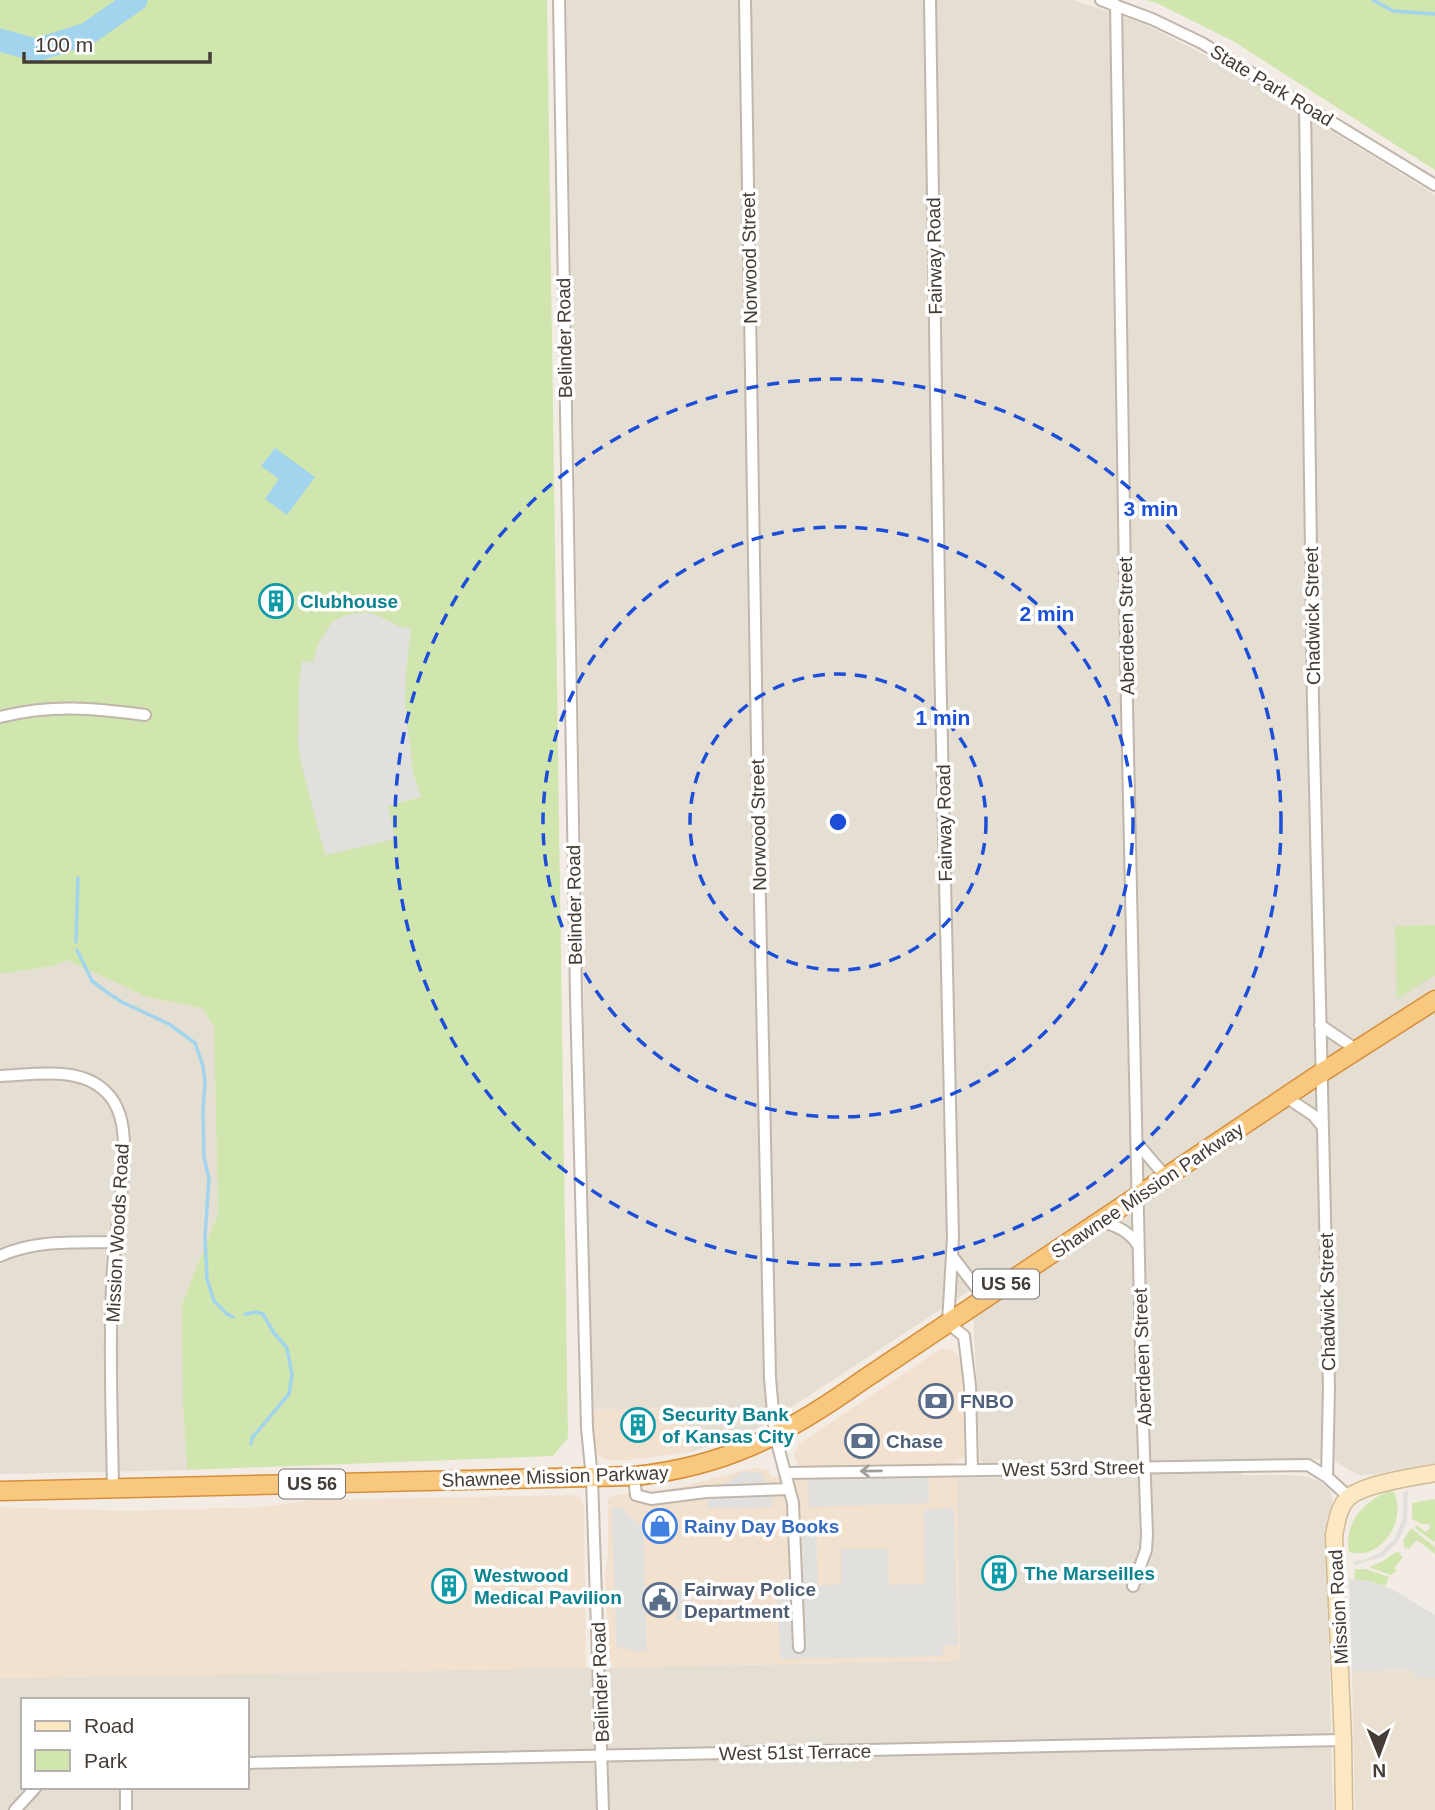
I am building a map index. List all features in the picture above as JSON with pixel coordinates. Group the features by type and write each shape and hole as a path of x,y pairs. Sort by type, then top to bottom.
{"highway":[{"name":"Shawnee Mission Parkway","path":"0,1491 592,1478 665,1473 720,1460 823,1409 1321,1073 1435,1000"}],"main road":[{"path":"1349,1497 1388,1481 1435,1474"},
{"name":"Mission Road","path":"1344,1810 1334,1535 1339,1513 1349,1497"}],"street":[{"name":"Belinder Road","path":"559,0 576,997 587,1427 592,1478 604,1810"},
{"name":"Norwood Street","path":"745,0 771,1378 775,1435 793,1508 799,1647"},
{"name":"Fairway Road","path":"930,0 952,1256 948,1323"},
{"name":"State Park Road","path":"1101,0 1162,23 1202,43 1435,185"},
{"name":"Aberdeen Street","path":"1116,5 1139,1247 1146,1467 1146,1550 1133,1586"},
{"name":"Chadwick Street","path":"1305,105 1313,702 1329,1388 1327,1477"},
{"path":"0,718 60,707 145,715"},
{"path":"1320,1025 1357,1050"},
{"name":"Mission Woods Road","path":"0,1076 70,1075 92,1081 108,1093 120,1112 124,1145 123,1192 112,1283 113,1489"},
{"path":"1286,1097 1313,1115 1323,1128"},
{"path":"1137,1143 1166,1177"},
{"path":"1100,1221 1122,1228 1132,1236 1139,1247"},
{"path":"0,1256 38,1244 117,1242"},
{"path":"952,1256 985,1298"},
{"path":"948,1323 964,1336 970,1385 972,1470"},
{"name":"West 53rd Street","path":"786,1474 1308,1465 1327,1477 1349,1497"},
{"path":"634,1476 636,1495 651,1499 706,1492 789,1489"},
{"name":"West 51st Terrace","path":"248,1763 1343,1740"},
{"path":"15,1810 34,1789"},
{"path":"126,1789 126,1810"}],"shaded area":[{"path":"566,0 1073,0 1143,23 1226,66 1435,195 1435,1463 1359,1475 1336,1462 1316,1459 1242,1459 1242,1475 1308,1477 1319,1481 1330,1490 1333,1501 1326,1540 1333,1810 0,1810 0,1678 960,1661 957,1478 1034,1476 1032,1462 984,1464 980,1461 972,1289 764,1425 737,1437 690,1452 688,1407 591,1410"},
{"path":"366,612 400,627 411,628 405,705 413,772 421,797 388,806 395,839 325,855 298,742 302,661 313,663 318,644 332,622 346,615"},
{"path":"67,960 147,997 202,1008 214,1027 218,1214 182,1304 187,1470 0,1474 0,974 53,966"},
{"path":"942,1348 957,1354 960,1364 965,1402 964,1458 948,1465 807,1468 798,1465 794,1454 800,1443"},
{"path":"688,1407 690,1452 630,1460 606,1460 595,1453 591,1410"},
{"path":"755,1467 768,1470 772,1477 933,1473 946,1478 957,1478 960,1661 612,1667 608,1647 605,1574 608,1553 608,1498 614,1495 677,1488"},
{"path":"741,1472 761,1472 773,1496 773,1507 707,1508 706,1497"},
{"path":"929,1476 929,1503 809,1507 808,1479"},
{"path":"1408,1491 1407,1522 1397,1543 1382,1557 1354,1565 1354,1561 1364,1560 1381,1552 1395,1538 1403,1518 1403,1492"},
{"path":"574,1495 581,1498 584,1506 586,1668 0,1678 0,1507 125,1511 261,1507 314,1500"},
{"path":"620,1507 643,1527 647,1651 637,1652 616,1646 612,1508"},
{"path":"954,1508 958,1646 943,1645 943,1656 781,1659 776,1590 802,1589 803,1523 816,1523 818,1586 841,1584 841,1549 888,1549 889,1585 925,1584 924,1510"},
{"path":"1349,1579 1368,1581 1392,1589 1435,1615 1435,1678 1414,1678 1414,1670 1352,1671"},
{"path":"675,1586 698,1605 699,1621 676,1620"},
{"path":"1435,1670 1435,1810 1355,1810 1352,1671"}],"green space":[{"path":"0,0 547,0 568,1438 553,1456 187,1470 182,1304 218,1214 214,1027 202,1008 147,997 67,960 53,966 0,974"},
{"path":"1146,0 1435,0 1435,170 1233,41"},
{"path":"1435,925 1435,975 1397,999 1395,926"},
{"path":"1389,1491 1394,1492 1397,1514 1389,1536 1372,1550 1349,1552 1349,1532 1357,1515 1371,1501"},
{"path":"1435,1499 1434,1542 1415,1528 1417,1525 1425,1532 1431,1528 1429,1524 1421,1524 1412,1519 1412,1503"},
{"path":"1411,1528 1435,1547 1435,1554 1417,1540 1409,1549 1405,1549 1403,1541"},
{"path":"1396,1552 1403,1557 1394,1568 1397,1570 1391,1575 1369,1567 1383,1561"},
{"path":"1355,1569 1365,1569 1389,1577 1385,1586 1354,1580"}],"water":[{"path":"275,448 315,477 287,515 265,499 279,479 261,466"}],"waterway":[{"path":"0,40 36,50 87,34 136,0"},
{"path":"1373,0 1393,11 1435,14"},
{"path":"76,942 78,878"},
{"path":"77,950 92,981 122,1002 169,1024 195,1043 205,1082 204,1157 209,1179 205,1236 207,1279 214,1301 233,1317"},
{"path":"245,1314 263,1314 287,1348 292,1375 289,1394 252,1438 251,1444"}],"place":[{"name":"Clubhouse","path":"276,601"},
{"name":"FNBO","path":"936,1401"},
{"name":"Security Bank of Kansas City","path":"638,1425"},
{"name":"Chase","path":"862,1441"},
{"name":"Rainy Day Books","path":"660,1526"},
{"name":"The Marseilles","path":"999,1573"},
{"name":"Westwood Medical Pavilion","path":"449,1586"},
{"name":"Fairway Police Department","path":"660,1600"}]}
